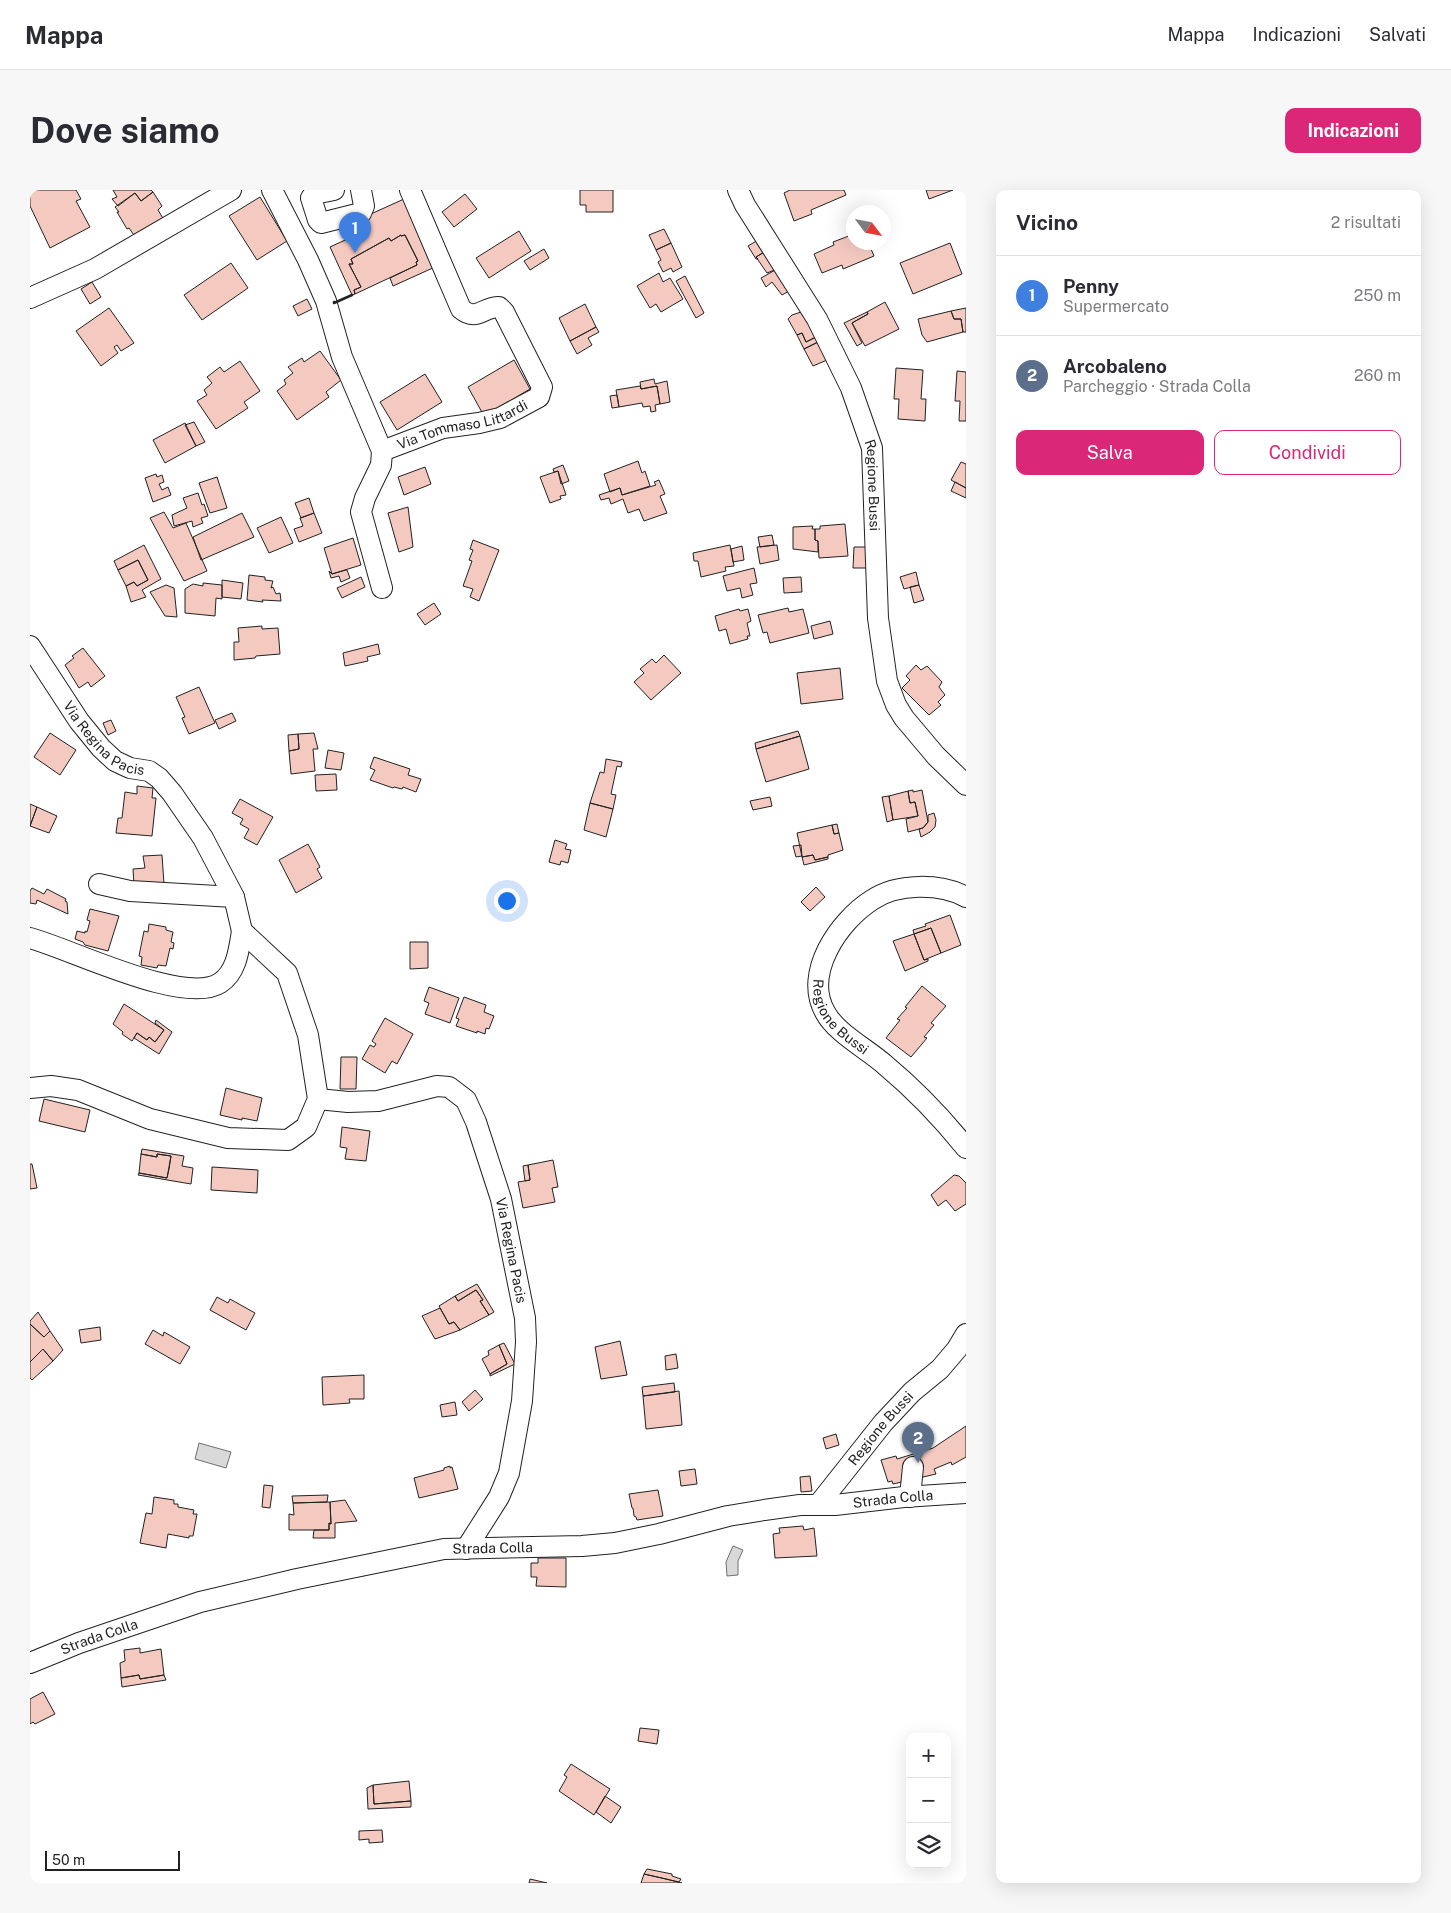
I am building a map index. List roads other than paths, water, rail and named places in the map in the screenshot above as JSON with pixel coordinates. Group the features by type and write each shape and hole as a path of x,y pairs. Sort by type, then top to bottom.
{"street":[{"path":"30,298 95,269 231,190"},
{"name":"Via Tommaso Littardi","path":"272,190 308,260 326,301 342,356 382,451 381,466 365,498 361,512 382,588"},
{"path":"334,190 314,194 312,198 318,220 321,223 361,213 364,206 361,190"},
{"name":"Via Tommaso Littardi","path":"382,451 443,428 500,418 539,397 542,387 504,312 494,307 473,316 461,309 410,190"},
{"name":"Regione Bussi","path":"738,190 745,205 817,318 851,388 872,448 878,618 887,681 893,697 904,718 966,785"},
{"name":"Via Regina Pacis","path":"30,646 79,721 100,748 115,761 130,768 150,771 172,793 203,838 234,897 242,931 238,953 229,975 221,982 201,988 188,988 143,978 30,938"},
{"path":"99,884 130,891 234,897"},
{"name":"Regione Bussi","path":"966,898 925,886 898,889 873,899 847,921 830,944 818,977 818,996 825,1013 837,1027 886,1064 928,1105 966,1148"},
{"path":"30,1088 51,1086 78,1090 150,1119 228,1138 288,1140 306,1127 318,1099 308,1035 287,973 242,931"},
{"name":"Via Regina Pacis","path":"318,1099 348,1102 378,1101 437,1086 449,1087 466,1100 476,1122 493,1173 501,1199 525,1318 526,1342 522,1401 509,1473 499,1497 466,1549"},
{"name":"Regione Bussi","path":"818,1505 883,1423 912,1392 940,1369 957,1349 966,1334"},
{"path":"910,1497 913,1467"},
{"name":"Strada Colla","path":"30,1663 79,1643 200,1602 297,1579 444,1550 582,1546 615,1543 728,1516 800,1505 966,1494"}],"place":[{"name":"Penny","path":"355,253"},
{"name":"Arcobaleno","path":"918,1463"}]}
